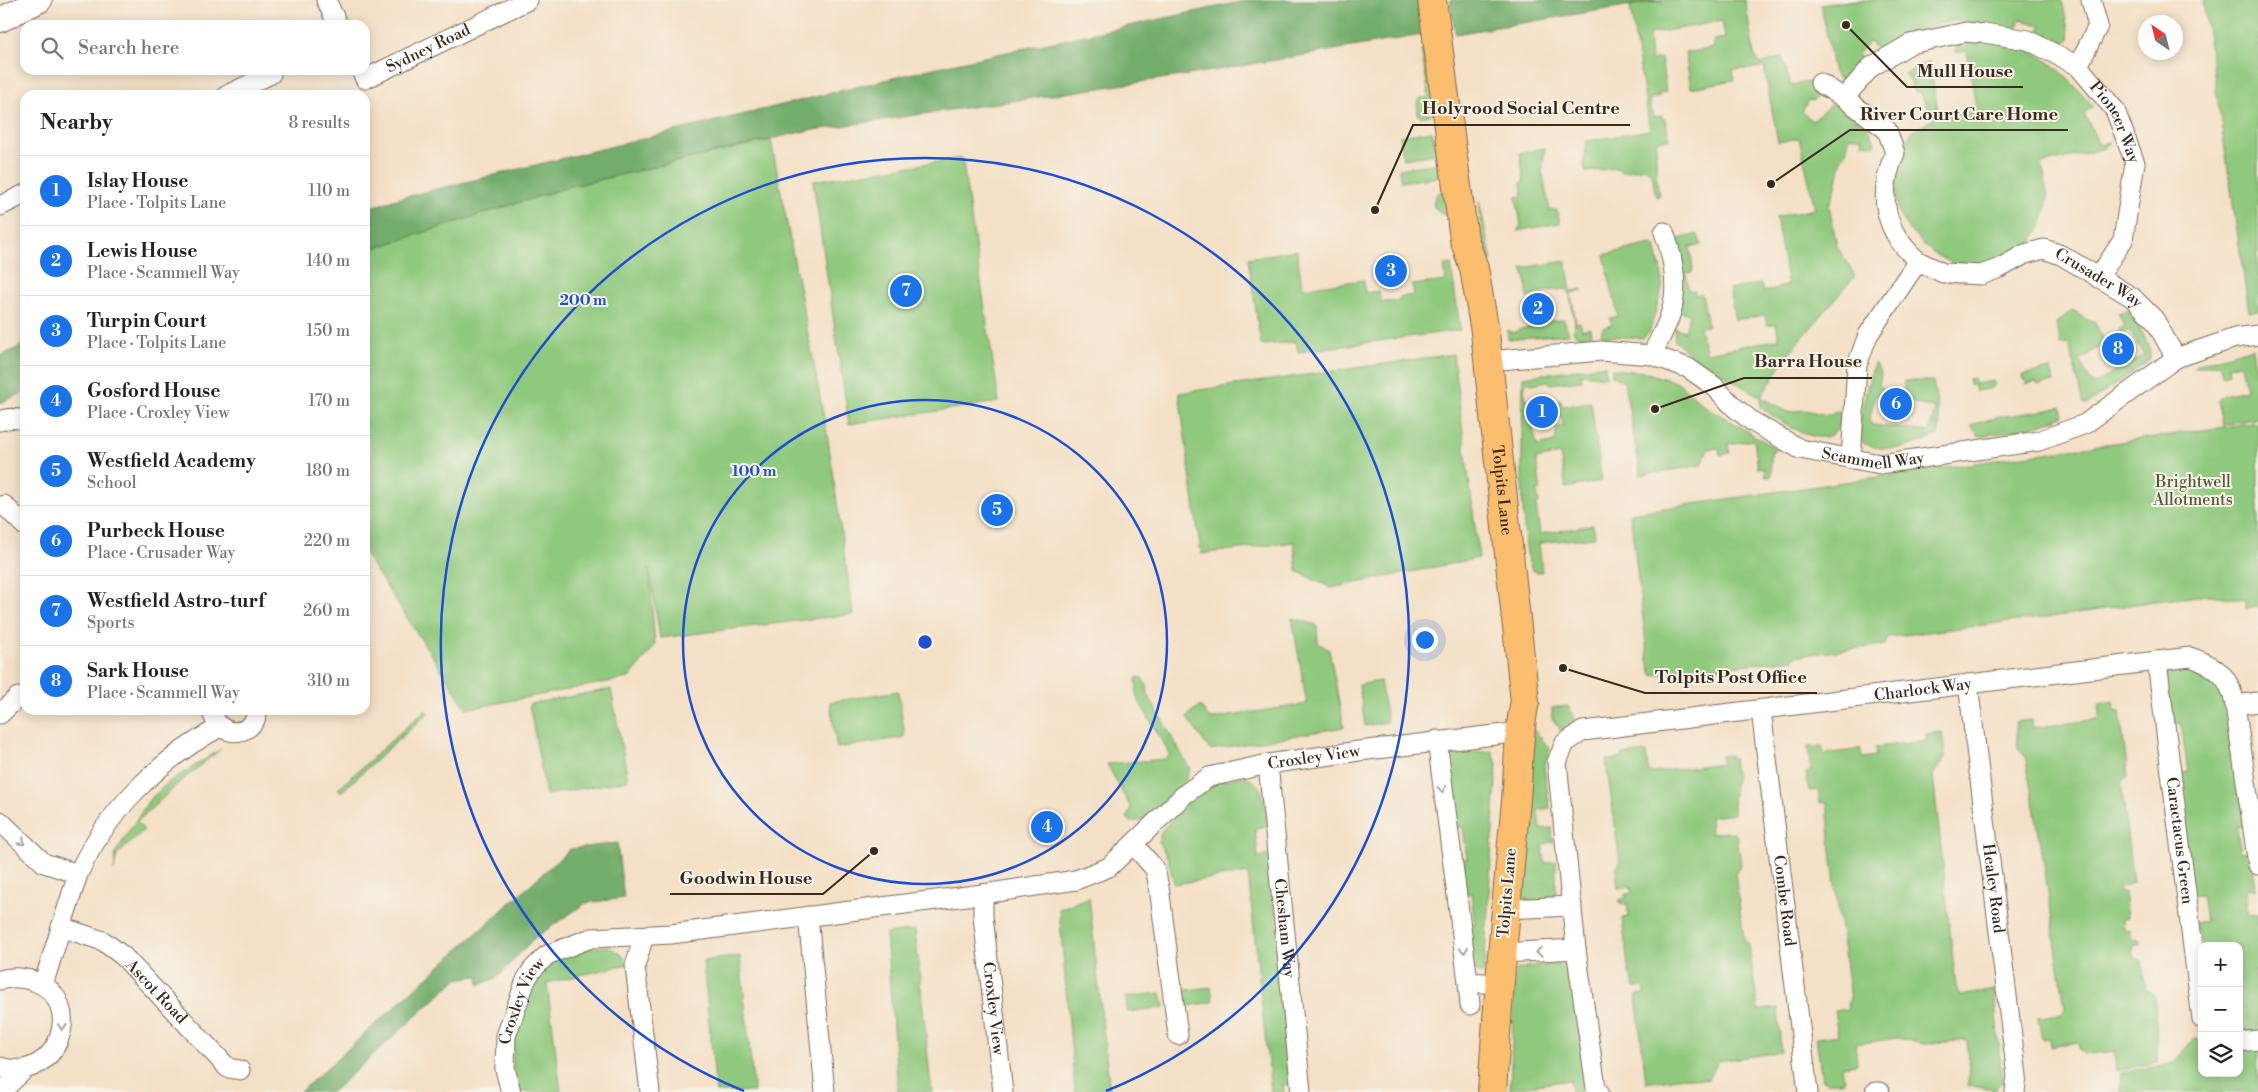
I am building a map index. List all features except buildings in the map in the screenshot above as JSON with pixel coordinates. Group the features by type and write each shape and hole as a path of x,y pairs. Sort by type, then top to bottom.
{"main road":[{"name":"Tolpits Lane","path":"1432,0 1464,239 1474,268 1489,361 1524,692 1520,766 1498,984 1492,1092"}],"street":[{"path":"0,20 40,0"},
{"path":"326,0 336,20"},
{"name":"Sydney Road","path":"363,75 365,79 528,0"},
{"path":"2078,66 2098,26 2091,0"},
{"name":"Pioneer Way","path":"1844,98 1871,67 1910,44 1966,32 2028,40 2078,66 2115,110 2135,163 2123,240 2098,278"},
{"path":"237,90 269,75"},
{"path":"1820,83 1844,98 1887,130 1895,153 1886,173 1884,204 1886,213 1897,238 1918,260 1868,335 1857,365 1851,459"},
{"path":"0,206 20,196"},
{"path":"1652,355 1671,312 1675,289 1674,268 1664,232"},
{"name":"Crusader Way","path":"1918,260 1943,273 1981,275 2000,268 2025,254 2044,249 2061,254 2132,297 2154,319 2176,358"},
{"name":"Scammell Way","path":"1489,361 1602,351 1652,355 1688,368 1714,386 1734,408 1753,422 1800,449 1880,464 2039,441 2085,424 2176,358 2235,338 2258,334"},
{"path":"0,421 20,419"},
{"path":"4,505 20,521"},
{"name":"Charlock Way","path":"1572,906 1557,762 1565,743 1583,731 2190,657 2209,663 2225,676 2233,691 2235,705"},
{"name":"Caractacus Green","path":"2157,661 2198,988"},
{"name":"Healey Road","path":"1968,684 2016,1066 2015,1092"},
{"path":"0,714 18,697"},
{"path":"2258,702 2235,705 2258,865"},
{"name":"Combe Road","path":"1761,710 1808,1092"},
{"path":"43,985 78,874 84,860 113,816 134,791 202,737 216,718 234,733 241,732 254,723 256,715"},
{"name":"Croxley View","path":"511,1092 505,1069 506,1036 522,988 532,970 547,955 592,938 644,936 983,894 1076,880 1109,866 1134,845 1185,794 1209,777 1268,764 1437,740 1521,732"},
{"path":"1437,740 1470,1005"},
{"name":"Chesham Way","path":"1268,764 1300,1092"},
{"path":"0,821 44,863 78,874"},
{"path":"1134,845 1155,869 1178,1035"},
{"name":"Croxley View","path":"983,894 983,916 1003,1092"},
{"path":"1506,909 1572,906 1576,949 1598,1090"},
{"path":"808,916 825,1092"},
{"name":"Ascot Road","path":"61,927 103,940 123,956 228,1068 240,1070"},
{"path":"644,936 635,966 650,1092"},
{"path":"1502,953 1576,949"},
{"path":"0,1068 24,1070 34,1067 48,1058 58,1046 63,1018 58,1002 43,985 22,977 2,978"},
{"path":"1468,982 1498,984"},
{"path":"2243,1042 2258,1040"},
{"path":"1,1092 24,1070"},
{"path":"1875,1092 1880,1092"}],"green space":[{"path":"1249,0 1418,0 1422,35 1188,75 801,132 568,187 370,249 370,207 400,198 942,66"},
{"path":"1450,0 1663,0 1455,34"},
{"path":"1663,0 1745,0 1754,54 1760,64 1782,57 1791,85 1810,82 1819,94 1813,101 1808,100 1802,112 1812,121 1833,103 1869,128 1876,145 1862,143 1863,138 1850,136 1845,155 1842,156 1836,187 1829,206 1837,247 1855,276 1790,352 1761,397 1695,359 1675,341 1674,328 1685,331 1690,314 1679,311 1675,240 1698,234 1701,245 1690,247 1693,268 1692,272 1686,273 1689,291 1694,290 1695,295 1702,294 1708,326 1699,327 1707,353 1779,339 1776,324 1767,325 1765,315 1735,320 1729,289 1761,284 1763,292 1788,285 1776,217 1815,209 1799,138 1778,142 1764,67 1733,70 1734,80 1691,88 1685,53 1714,48 1713,40 1725,38 1722,21 1649,34 1651,60 1661,58 1666,92 1659,93 1659,97 1649,99 1653,117 1662,116 1662,119 1665,119 1669,139 1656,141 1656,174 1659,196 1656,197 1652,175 1646,168 1621,172 1617,168 1586,172 1584,165 1587,141 1650,130 1630,6"},
{"path":"1855,0 2062,0 2070,39 2057,45 2037,36 2041,26 2020,19 2015,32 1974,22 1961,21 1936,24 1912,33 1879,51 1869,42 1858,54 1864,63 1848,79 1839,79 1834,73 1821,5"},
{"path":"2203,0 2258,0 2258,311 2249,312"},
{"path":"1973,38 2011,43 2023,47 2046,60 2067,78 2093,106 2084,113 2099,145 2112,141 2102,149 2042,164 2048,198 2042,224 2028,248 2006,261 1966,268 1933,253 1910,231 1900,216 1896,200 1895,179 1899,153 1912,132 1935,118 1918,91 1915,93 1910,86 1912,84 1905,74 1929,61 1939,116 1937,117 1962,112 1977,113 1967,51 1954,53 1961,42"},
{"path":"1427,49 1439,113 1421,117 1418,114 1417,102 1419,99 1429,97 1421,50"},
{"path":"1432,131 1437,154 1403,159 1400,136"},
{"path":"771,140 827,433 853,614 660,638 649,567 655,646 629,678 467,709 370,562 370,249 568,187"},
{"path":"1545,148 1542,171 1550,210 1557,210 1560,223 1517,231 1521,225 1516,197 1523,196 1521,183 1524,182 1520,153"},
{"path":"962,158 999,402 849,424 813,181"},
{"path":"1438,163 1439,177 1401,182 1399,169"},
{"path":"1448,189 1452,213 1441,214 1434,207 1434,200 1441,191"},
{"path":"1479,201 1492,261 1485,263"},
{"path":"1651,244 1655,246 1662,275 1662,289 1649,333 1643,338 1603,336 1601,333 1603,328 1612,325 1610,318 1618,316 1604,255"},
{"path":"1297,250 1302,288 1364,280 1365,293 1379,291 1381,302 1400,301 1400,297 1414,295 1412,285 1446,281 1444,265 1451,264 1460,330 1298,352 1296,342 1261,345 1248,258"},
{"path":"1566,261 1571,291 1582,289 1582,291 1571,293 1576,323 1580,322 1582,330 1590,328 1591,335 1581,336 1573,332 1575,322 1569,292 1566,289 1541,292 1527,298 1527,284 1522,268"},
{"path":"2073,310 2085,319 2094,322 2106,343 2079,360 2093,385 2144,355 2129,330 2122,335 2119,329 2125,326 2118,313 2127,310 2142,333 2150,352 2150,359 2088,404 2083,404 2069,344 2061,345 2056,323"},
{"path":"1564,319 1569,334 1508,339 1507,330 1513,333 1521,329 1533,327 1533,324"},
{"path":"20,346 20,394 0,403 0,356"},
{"path":"2252,348 2258,384 2258,418 2223,425 2218,400 2223,395 2246,390 2241,364 2228,366 2229,374 2222,376 2220,364 2193,368 2198,364"},
{"path":"1453,354 1479,558 1331,588 1297,571 1294,542 1201,554 1179,393"},
{"path":"1874,363 1881,373 1879,385 1885,389 1884,398 1875,395 1869,422 1874,425 1929,432 1935,409 1904,400 1904,381 1933,381 1940,422 1938,435 1910,446 1892,449 1873,447 1863,443 1860,424 1861,414"},
{"path":"1605,365 1606,377 1581,374 1582,380 1550,384 1548,381 1531,384 1527,382 1524,389 1537,446 1555,442 1557,427 1563,426 1562,417 1556,418 1553,401 1561,400 1562,406 1591,402 1602,481 1566,488 1560,454 1536,459 1541,490 1537,491 1539,504 1536,505 1540,534 1593,525 1595,537 1539,543 1542,572 1534,572 1529,561 1523,512 1523,377"},
{"path":"1612,369 1644,372 1679,383 1705,406 1777,449 1771,452 1771,477 1765,477 1764,467 1758,468 1754,440 1728,444 1730,453 1720,455 1719,448 1708,449 1702,465 1641,475 1624,382 1612,375"},
{"path":"2051,369 2054,382 2039,385 2035,382 2026,384 2025,380 2023,380 2022,375"},
{"path":"1974,378 1976,384 1993,381 1995,385 1989,389 1975,391 1974,385 1969,385 1968,379"},
{"path":"1761,397 1788,412 1804,410 1828,415 1836,411 1842,412 1838,427 1830,435 1820,437 1808,435 1760,407"},
{"path":"2061,407 2063,416 2043,424 2022,429 1979,436 1971,426 2004,416"},
{"name":"Brightwell Allotments","path":"2258,422 2258,607 2246,609 2246,600 2209,595 2155,601 2073,614 1888,637 1885,645 1795,656 1794,659 1652,675 1648,660 1630,513"},
{"path":"1292,618 1317,625 1318,643 1329,650 1344,727 1210,750 1187,718 1191,712 1200,706 1210,719 1307,704"},
{"path":"2196,665 2227,682 2248,825 2237,827 2240,852 2251,851 2256,889 2245,890 2248,915 2258,914 2258,970 2254,971 2258,996 2258,1038 2243,1039 2243,942 2201,942 2194,923 2206,921 2202,895 2190,896 2175,774 2188,772 2181,723 2168,724 2166,672 2177,667"},
{"path":"1141,677 1147,686 1148,695 1190,769 1186,781 1149,816 1143,820 1131,822 1127,818 1131,808 1107,764 1165,759 1170,754 1137,698 1136,678"},
{"path":"1380,681 1387,722 1365,726 1359,685"},
{"path":"611,689 628,780 546,795 529,704"},
{"path":"898,691 905,737 837,748 830,702"},
{"path":"2113,701 2114,712 2120,711 2128,776 2121,782 2133,883 2118,888 2119,893 2124,892 2127,918 2122,919 2123,930 2129,929 2131,940 2139,939 2140,945 2133,946 2134,957 2142,961 2146,990 2155,995 2157,1062 2116,1071 2114,1051 2084,1055 2080,1051 2078,1042 2050,1046 2049,1038 2042,1039 2038,1017 2062,1014 2065,1008 2042,851 2025,755 2018,748 2015,722 2031,720 2032,728 2098,719 2100,717 2099,704"},
{"path":"1568,706 1576,723 1561,731 1552,718 1552,708"},
{"path":"425,710 428,713 341,792 338,789"},
{"path":"1531,727 1550,749 1544,768 1550,808 1538,810 1540,829 1552,828 1553,842 1542,844 1545,863 1556,861 1556,892 1545,899 1535,902 1525,898 1518,888"},
{"path":"1942,732 1945,757 1933,775 1956,987 1960,996 1994,990 2002,1082 1995,1089 1968,1086 1969,1060 1967,1040 1924,1044 1897,1038 1855,1044 1857,1064 1842,1066 1844,1082 1827,1082 1822,1079 1816,1038 1838,1035 1834,1011 1848,1009 1847,1004 1850,999 1832,861 1827,803 1820,803 1818,790 1809,791 1806,773 1811,771 1808,747 1822,746 1824,754 1855,750 1860,747 1862,758 1876,756 1875,747 1927,741 1926,734"},
{"path":"221,749 182,780 137,822 144,830 117,855 114,871 116,852 149,800 169,782"},
{"path":"1492,751 1497,763 1484,972 1481,973 1474,971 1464,927 1475,925 1471,893 1460,894 1456,861 1467,859 1463,827 1452,828 1444,767 1449,755"},
{"path":"1646,752 1648,769 1651,773 1722,763 1721,756 1730,755 1730,758 1733,758 1736,781 1732,799 1734,814 1710,817 1711,833 1733,832 1737,836 1741,865 1735,873 1744,939 1749,945 1758,1010 1778,1008 1781,1052 1718,1061 1709,1080 1683,1077 1646,1083 1636,995 1645,994 1644,987 1634,987 1633,980 1629,974 1622,918 1629,917 1627,904 1620,904 1619,900 1626,899 1625,894 1632,893 1631,886 1618,888 1616,869 1620,863 1606,760 1623,758 1622,755"},
{"path":"1244,776 1261,790 1268,826 1255,828 1258,857 1270,855 1294,1084 1283,1085 1284,1092 1271,1092 1248,873 1174,884 1168,858 1159,843 1163,829 1195,795 1216,782"},
{"path":"617,843 624,898 586,903 533,939 497,978 479,985 478,976 457,979 332,1092 300,1092 570,849"},
{"path":"1089,897 1110,1092 1075,1092 1059,909"},
{"path":"915,930 932,1092 898,1092 886,934"},
{"path":"608,946 621,954 628,964 547,983 561,1092 519,1092 513,1066 514,1040 521,1011 540,972 554,959 561,956 577,951"},
{"path":"740,956 754,1092 716,1092 703,961"},
{"path":"1569,960 1591,1092 1572,1092 1570,1080 1510,1089 1515,970 1532,966 1563,964"},
{"path":"1211,987 1213,1002 1181,1007 1179,991"},
{"path":"1161,993 1164,1007 1127,1012 1126,997"},
{"path":"2194,1038 2198,1038 2198,1077 2243,1077 2243,1050 2258,1048 2258,1092 2121,1092 2120,1073 2174,1063"}],"place":[{"name":"Mull House","path":"1846,25"},
{"name":"River Court Care Home","path":"1771,184"},
{"name":"Holyrood Social Centre","path":"1375,210"},
{"name":"Turpin Court","path":"1391,271"},
{"name":"Westfield Astro-turf","path":"906,291"},
{"name":"Lewis House","path":"1538,309"},
{"name":"Sark House","path":"2118,349"},
{"name":"Purbeck House","path":"1896,404"},
{"name":"Barra House","path":"1655,409"},
{"name":"Islay House","path":"1542,412"},
{"name":"Westfield Academy","path":"997,510"},
{"name":"Tolpits Post Office","path":"1563,668"},
{"name":"Gosford House","path":"1047,827"},
{"name":"Goodwin House","path":"874,851"}]}
